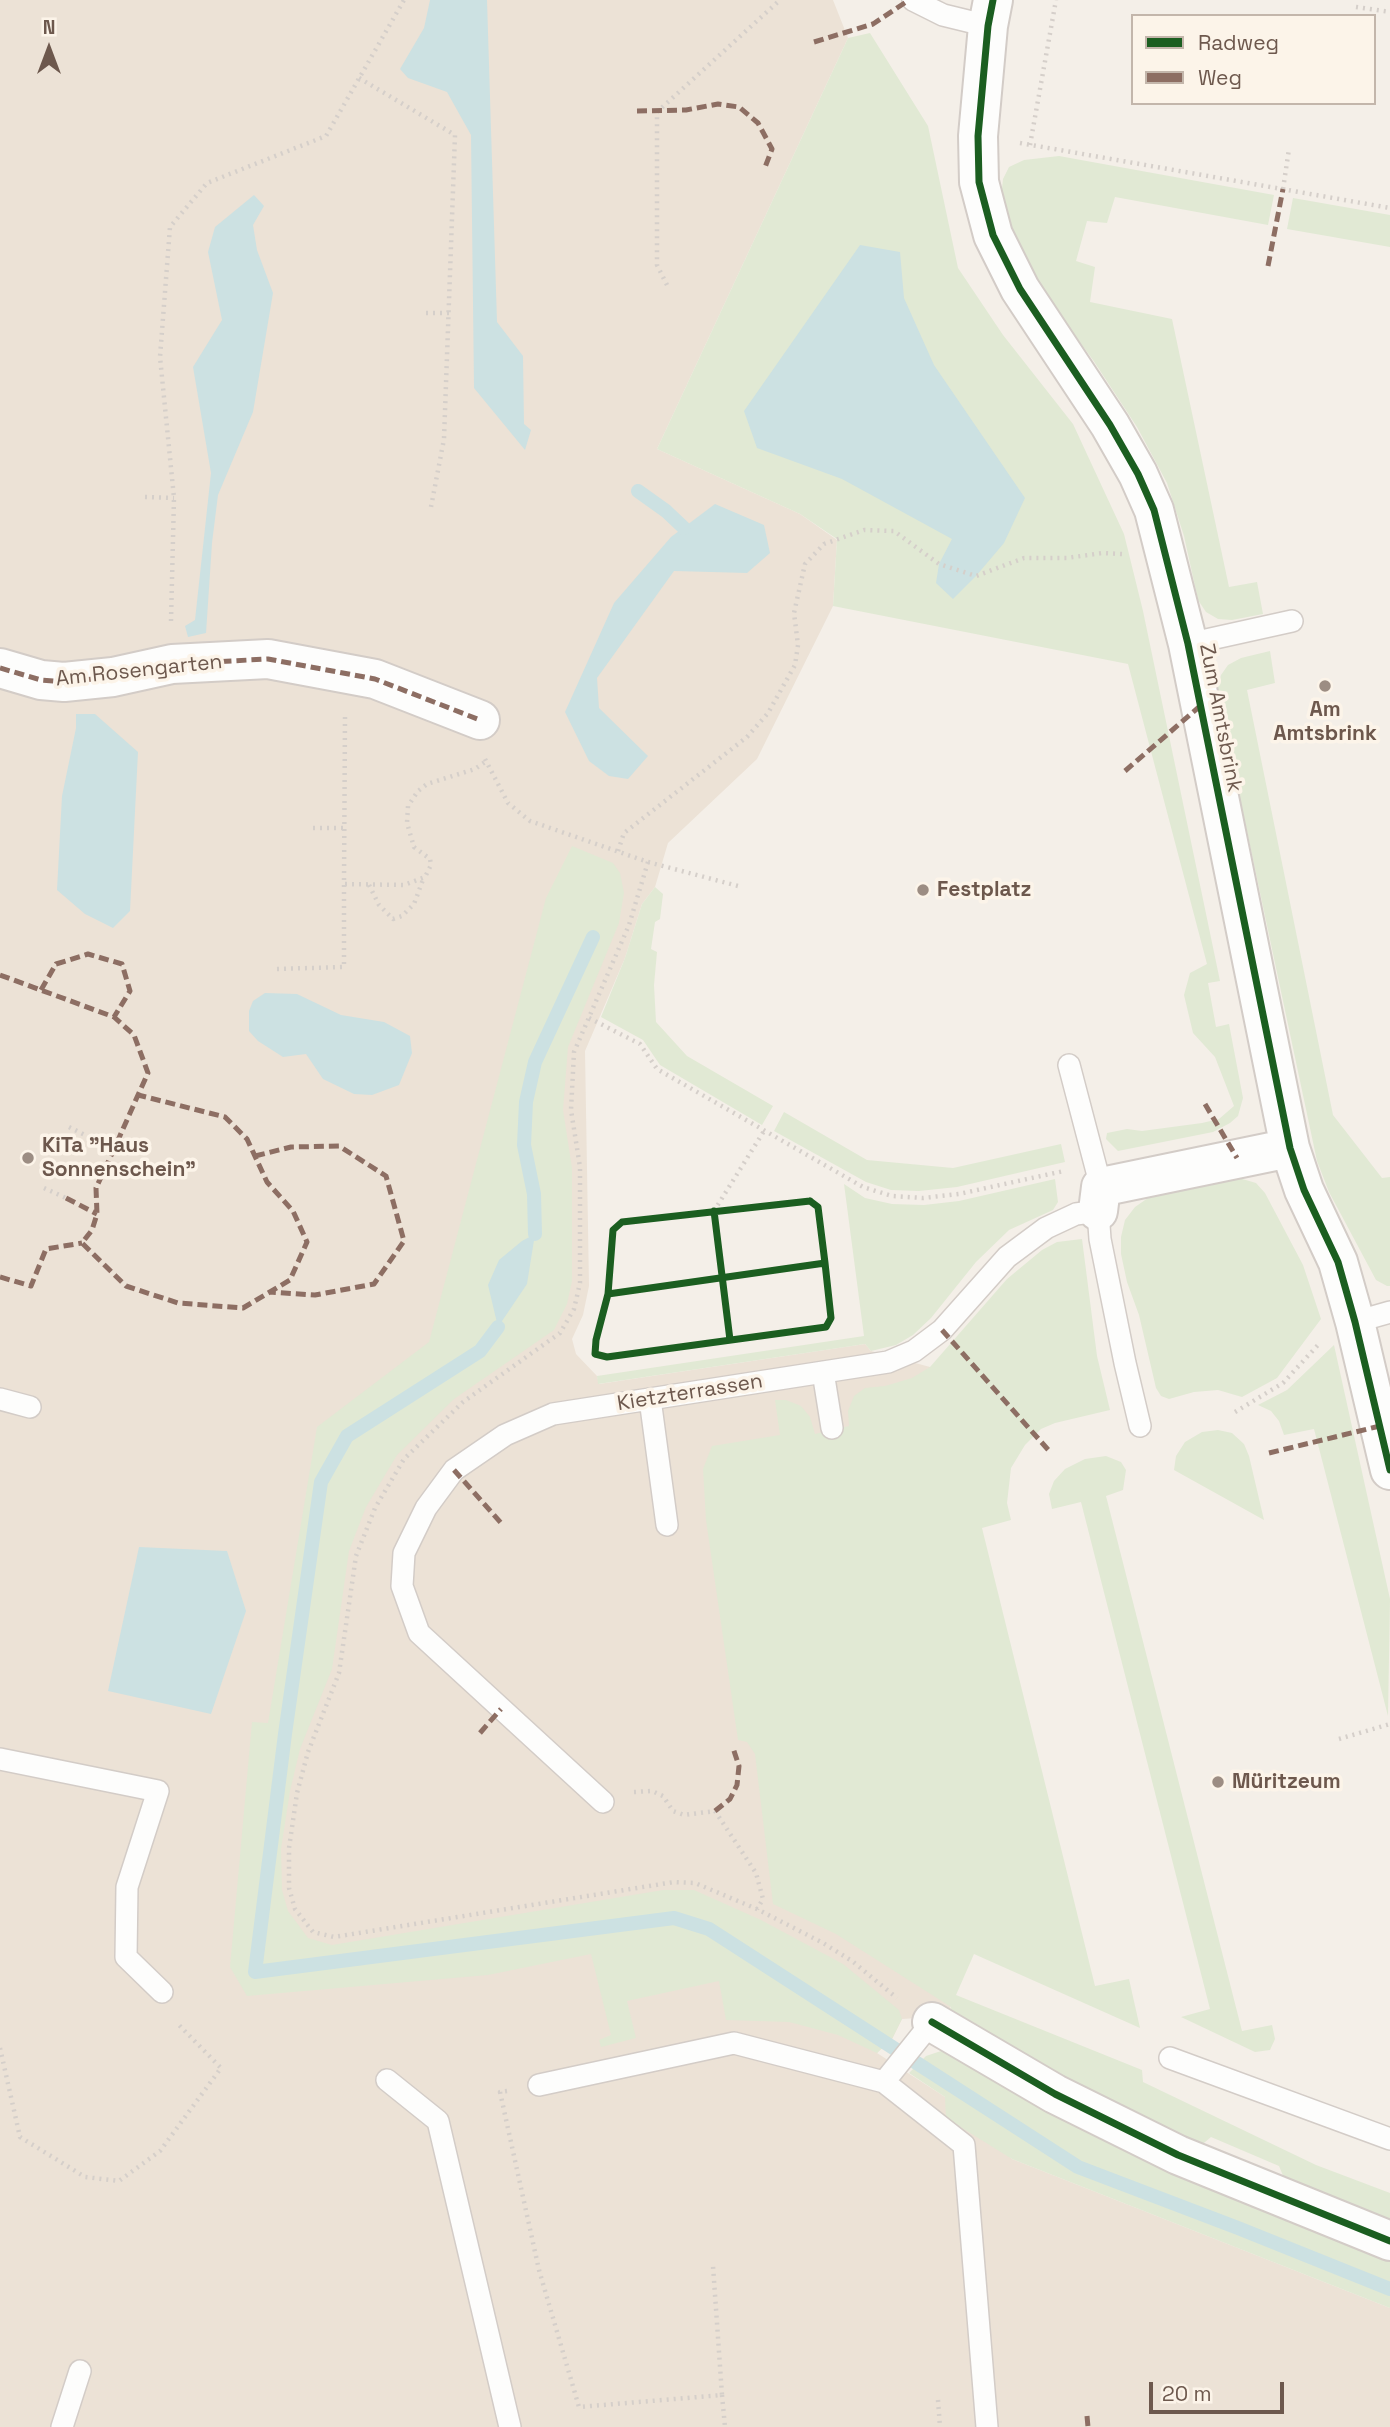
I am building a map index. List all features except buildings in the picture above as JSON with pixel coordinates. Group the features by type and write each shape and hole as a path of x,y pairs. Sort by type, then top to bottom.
{"street":[{"name":"Zum Amtsbrink","path":"991,13 978,136 979,182 993,235 1020,289 1110,425 1138,474 1154,510 1188,644 1290,1149 1304,1190 1338,1262 1373,1317 1390,1470"},
{"name":"Am Rosengarten","path":"0,668 41,680 65,682 113,677 172,664 268,659 375,679 480,720"},
{"name":"Kietzterrassen","path":"1098,1188 1290,1149"},
{"path":"924,2033 1178,2155 1390,2241"}],"lane":[{"path":"913,0 943,15 991,13"},
{"path":"1188,644 1292,621"},
{"path":"1069,1065 1098,1188 1100,1239 1140,1426"},
{"name":"Kietzterrassen","path":"603,1802 419,1633 402,1586 404,1553 426,1508 454,1471 505,1434 553,1414 888,1362 914,1351 942,1330 1007,1257 1046,1228 1076,1214 1098,1188"},
{"path":"823,1372 832,1428"},
{"path":"0,1399 30,1407"},
{"path":"650,1399 667,1525"},
{"path":"0,1759 158,1791 127,1887 126,1956 162,1993"},
{"path":"889,2075 924,2033"},
{"path":"538,2085 734,2043 889,2075 964,2144 987,2427"},
{"path":"1170,2058 1390,2139"},
{"path":"387,2080 438,2120 510,2427"},
{"path":"62,2427 80,2371"}],"path":[{"path":"172,664 174,498 160,357 170,227 207,183 326,136 404,0"},
{"path":"667,285 657,265 657,112 780,0"},
{"path":"1030,145 1056,0"},
{"path":"1356,7 1390,12"},
{"path":"359,78 455,135 444,439 430,507"},
{"path":"978,136 1390,208"},
{"path":"1283,189 1289,149"},
{"path":"426,313 449,313"},
{"path":"145,497 174,498"},
{"path":"618,851 624,833 747,737 768,713 795,665 798,645 794,613 805,564 824,544 864,530 894,531 939,564 976,576 1024,558 1067,558 1102,553 1140,555 1164,548"},
{"path":"277,970 344,967 346,694 351,674"},
{"path":"480,720 485,762 508,803 530,821 648,862 738,886"},
{"path":"369,885 379,905 393,919 402,916 414,904 431,865 430,859 414,847 407,823 408,806 418,791 427,785 475,769 485,762"},
{"path":"313,828 344,828"},
{"path":"580,1167 571,1110 574,1052 629,925 648,862"},
{"path":"344,884 404,885 425,877"},
{"path":"589,1018 640,1044 657,1069 863,1187 892,1196 923,1198 958,1194 1058,1172 1098,1188"},
{"path":"69,1128 93,1139"},
{"path":"716,1224 714,1211 764,1131"},
{"path":"44,1188 66,1198"},
{"path":"701,1213 728,1210"},
{"path":"1235,1412 1283,1383 1332,1330 1373,1317"},
{"path":"1339,1739 1390,1724"},
{"path":"639,1790 652,1791 663,1796 673,1811 684,1815 715,1811 756,1873 763,1899 757,1909"},
{"path":"0,2048 20,2137 85,2178 119,2181 160,2151 221,2068 169,2015 162,1993"},
{"path":"538,2085 500,2092 539,2270 579,2407 722,2395"},
{"path":"713,2266 724,2427"},
{"path":"937,2400 940,2427"}],"shaded area":[{"path":"0,0 833,0 848,38 657,449 800,514 837,540 833,606 757,759 668,843 655,887 642,904 625,958 585,1051 589,1286 583,1315 572,1339 576,1354 597,1376 599,1384 865,1344 871,1351 930,1367 955,1995 947,2016 902,2019 892,2039 877,2053 945,2097 1012,2159 1390,2308 1390,2427 0,2427"},
{"path":"430,0 487,0 497,322 523,356 524,424 531,430 525,450 474,388 471,135 447,92 408,78 400,69 424,28"},
{"path":"254,195 264,206 253,225 257,250 273,293 253,412 218,495 206,633 188,637 185,626 195,620 211,473 193,367 222,320 208,252 215,227"},
{"path":"860,245 900,252 904,298 934,365 1025,498 1004,543 953,599 936,583 939,564 952,539 842,479 757,448 744,411"},
{"path":"715,504 764,525 770,553 747,573 674,571 597,678 599,708 648,756 628,779 609,776 589,761 565,712 614,603 671,537"},
{"path":"76,714 95,714 138,752 130,911 113,928 85,914 57,890 62,796 76,728"},
{"path":"265,993 297,994 341,1015 384,1022 410,1036 412,1053 399,1085 372,1095 354,1094 323,1079 306,1054 283,1057 258,1041 249,1031 249,1011 253,1001"},
{"path":"535,1234 527,1284 498,1327 488,1285 499,1260"},
{"path":"139,1547 227,1551 246,1611 211,1714 108,1691"}],"green space":[{"path":"870,33 928,126 958,268 1003,335 1073,424 1124,534 1143,611 1220,981 1208,983 1216,1027 1229,1024 1243,1098 1238,1116 1213,1132 1118,1151 1106,1139 1107,1133 1127,1129 1142,1131 1219,1119 1234,1106 1215,1057 1193,1033 1184,995 1190,973 1207,964 1128,664 833,606 837,539 800,514 657,449 848,38"},
{"path":"1059,156 1274,195 1268,225 1115,197 1107,223 1087,221 1076,261 1095,267 1090,302 1172,319 1229,587 1257,582 1263,614 1232,620 1218,619 1206,612 1198,600 1184,536 1167,483 1137,427 1093,360 1054,308 1005,221 1001,198 1003,179 1009,167 1024,160"},
{"path":"1293,198 1390,215 1390,247 1287,229"},
{"path":"1270,651 1275,683 1247,690 1333,1115 1382,1178 1390,1177 1390,1286 1376,1280 1329,1192 1317,1161 1217,690 1221,675 1228,665 1241,658"},
{"path":"572,846 613,863 620,873 624,893 619,923 568,1047 563,1110 572,1168 572,1281 567,1304 554,1330 454,1399 397,1455 366,1507 349,1551 332,1669 300,1749 290,1791 281,1849 282,1890 288,1911 308,1938 332,1945 663,1890 694,1890 761,1920 843,1964 899,2010 902,2019 892,2039 877,2053 838,2035 789,2022 726,2020 719,1981 627,2001 636,2038 601,2047 599,2040 611,2035 591,1954 488,1975 247,1996 230,1967 252,1722 268,1723 317,1427 429,1342 546,898"},
{"path":"655,887 663,894 660,919 655,922 651,949 657,952 654,985 656,1022 687,1056 773,1106 762,1125 660,1065 643,1040 601,1017 625,958 642,904"},
{"path":"784,1112 867,1160 953,1168 1061,1144 1065,1162 957,1187 919,1191 891,1190 866,1182 774,1131"},
{"path":"1239,1178 1256,1183 1265,1193 1303,1265 1321,1319 1277,1378 1242,1397 1218,1390 1194,1392 1169,1399 1161,1396 1156,1388 1139,1315 1127,1282 1121,1254 1125,1220 1135,1207 1163,1192"},
{"path":"1055,1179 1058,1202 1053,1210 1009,1230 976,1262 931,1318 913,1335 896,1345 871,1351 865,1344 598,1384 597,1376 864,1336 844,1184 865,1198 892,1204 924,1205 959,1201"},
{"path":"1082,1239 1097,1356 1110,1410 1041,1429 1025,1445 1011,1468 1007,1503 1011,1520 982,1528 1095,1986 1129,1979 1140,2028 974,1954 956,1995 1142,2070 1143,2082 1316,2165 1390,2193 1390,2226 1287,2185 1279,2166 1211,2137 1198,2148 947,2016 951,2007 836,1934 773,1904 755,1754 747,1742 738,1740 706,1520 703,1469 712,1446 780,1435 775,1400 786,1400 801,1406 810,1417 815,1434 849,1426 848,1411 854,1396 865,1388 885,1386 912,1378 930,1367 1007,1279 1042,1250 1057,1242"},
{"path":"1334,1345 1390,1599 1388,1716 1314,1429 1284,1435 1279,1421 1271,1411 1258,1405 1287,1390"},
{"path":"1218,1430 1232,1433 1244,1444 1264,1520 1174,1470 1176,1456 1185,1442 1202,1432"},
{"path":"1106,1456 1121,1462 1126,1470 1123,1490 1106,1496 1242,2031 1272,2025 1275,2039 1270,2050 1255,2052 1181,2017 1210,2009 1081,1502 1052,1509 1049,1494 1054,1481 1065,1469 1085,1459"},
{"path":"941,2051 957,2054 1390,2256 1390,2308 1012,2159 946,2118 945,2097 909,2073 926,2056"}],"waterway":[{"path":"638,491 684,528"},
{"path":"535,1234 534,1194 524,1145 526,1102 535,1062 593,937"},
{"path":"498,1327 480,1351 347,1436 321,1482 255,1972 674,1918 709,1929 1078,2167 1390,2289"}],"marked path":[{"path":"814,42 873,24 909,0"},
{"path":"637,111 686,110 718,104 739,107 758,123 772,149 764,170"},
{"path":"1268,266 1283,189"},
{"path":"0,668 41,680 64,682 113,677 172,664 268,659 375,679 480,720"},
{"path":"1125,771 1199,707"},
{"path":"41,990 56,964 88,954 122,964 130,991 114,1017"},
{"path":"0,975 114,1017 134,1035 148,1073 138,1095 115,1147 96,1188 97,1214 92,1230 82,1243 126,1286 178,1303 243,1308 290,1280 307,1242 293,1211 267,1182 247,1139 225,1117 138,1095"},
{"path":"1205,1104 1237,1158"},
{"path":"93,1139 115,1147"},
{"path":"255,1156 291,1147 339,1146 386,1176 404,1241 374,1284 315,1295 270,1292"},
{"path":"66,1198 97,1214"},
{"path":"0,1277 31,1286 46,1249 82,1243"},
{"path":"942,1330 1051,1453"},
{"path":"1269,1453 1380,1426"},
{"path":"454,1470 502,1524"},
{"path":"480,1733 501,1709"},
{"path":"715,1811 730,1799 737,1785 739,1766 733,1748"},
{"path":"1087,2416 1088,2427"}],"cycle path":[{"path":"993,0 988,26 978,136 979,182 993,235 1020,289 1110,425 1138,474 1154,510 1188,644 1290,1148 1304,1190 1338,1262 1390,1470"},
{"path":"810,1201 818,1207 831,1318 826,1327 607,1357 595,1354 608,1294 613,1230 622,1222 810,1201"},
{"path":"714,1211 730,1340"},
{"path":"608,1294 825,1263"},
{"path":"932,2022 1055,2094 1178,2155 1390,2241"}],"place":[{"name":"Am Amtsbrink","path":"1325,686"},
{"name":"Festplatz","path":"923,890"},
{"name":"KiTa \"Haus Sonnenschein\"","path":"28,1158"},
{"name":"Müritzeum","path":"1218,1782"}]}
